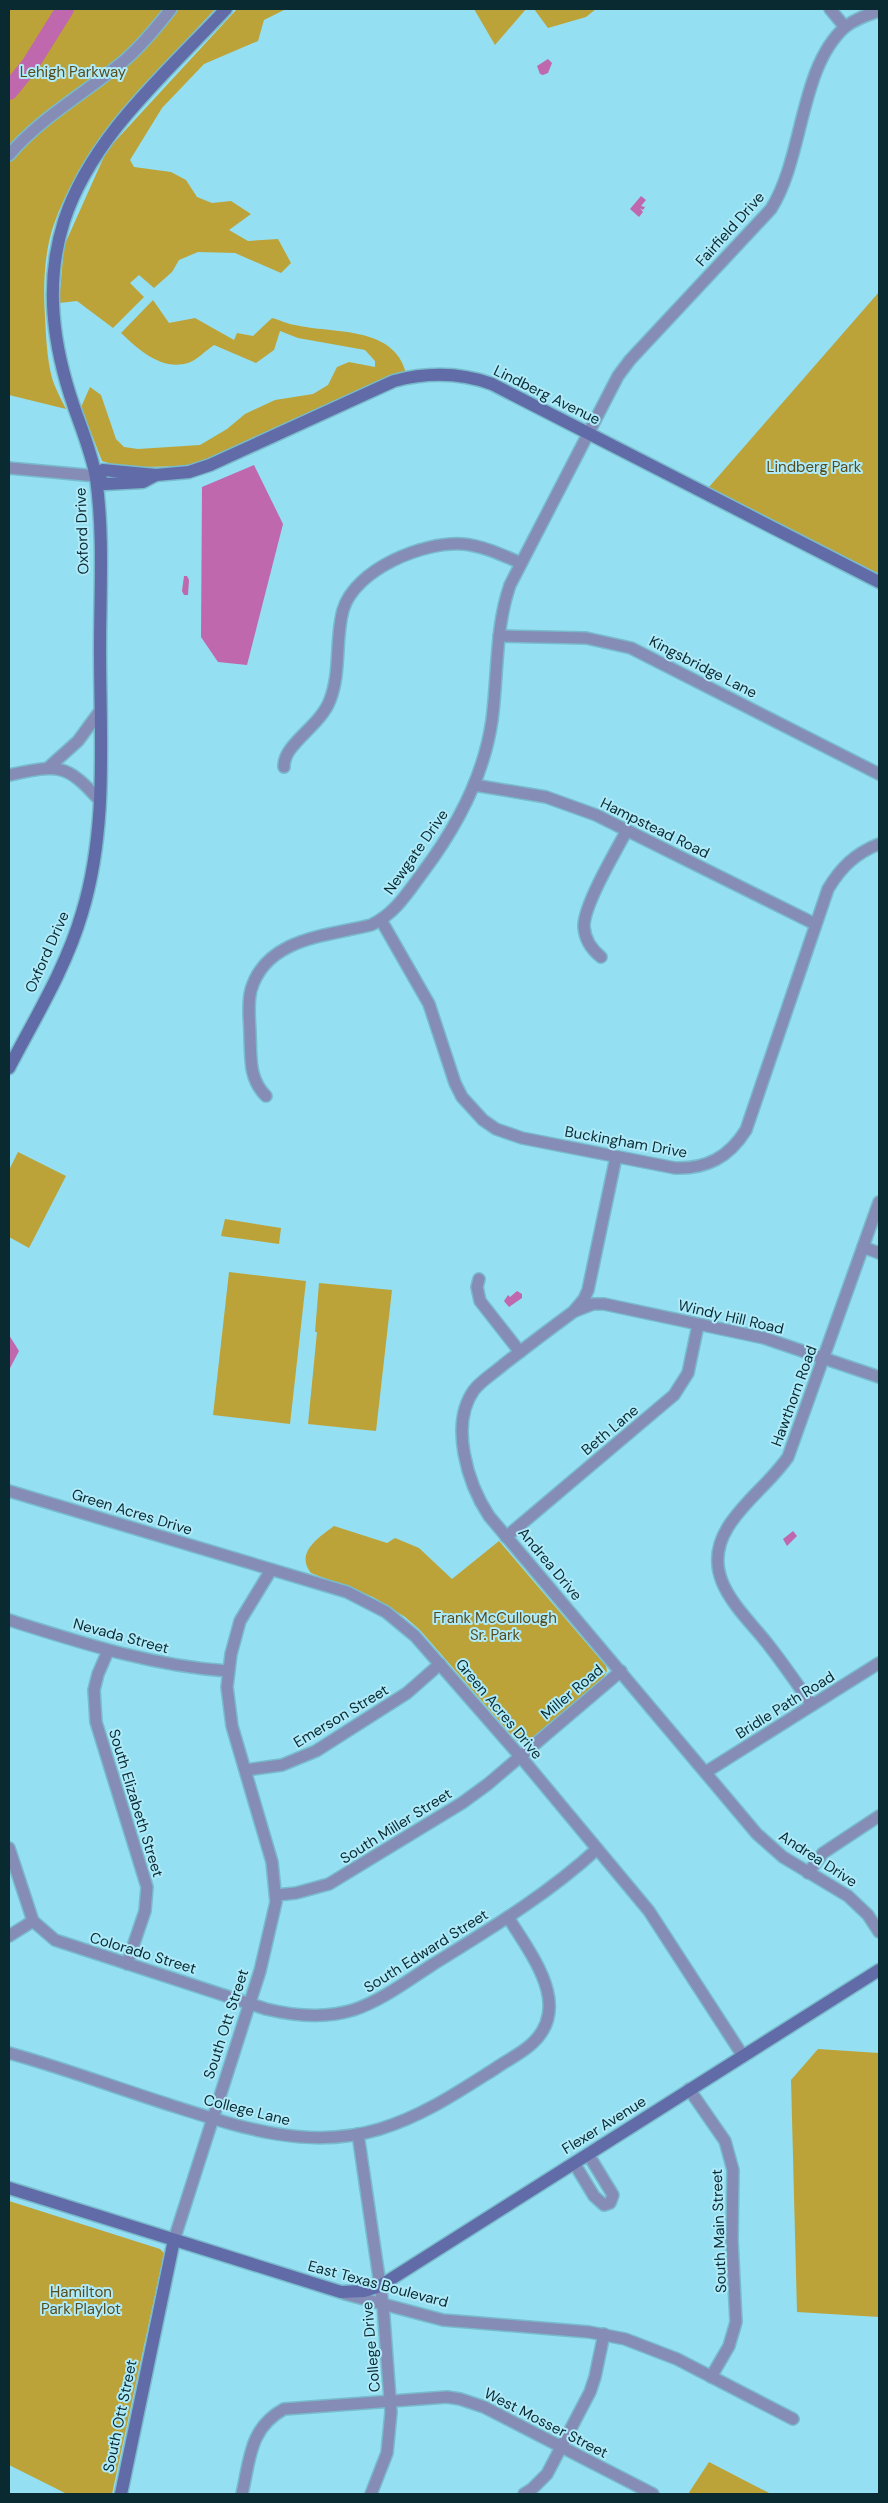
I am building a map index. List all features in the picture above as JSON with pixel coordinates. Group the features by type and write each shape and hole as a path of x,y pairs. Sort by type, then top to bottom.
{"street":[{"path":"9,155 59,110 124,61 155,29 171,9"},
{"name":"Oxford Drive","path":"9,1068 63,963 82,915 94,865 100,802 100,514 96,476 84,432 62,370 55,336 52,293 53,269 63,223 82,178 100,150 137,104 226,9"},
{"path":"830,9 845,27"},
{"name":"Fairfield Drive","path":"589,433 608,392 630,360 770,209 779,196 819,66 834,40 845,27 866,15 879,11"},
{"name":"Lindberg Avenue","path":"9,468 96,476 106,484 143,482 156,475 189,472 210,465 394,381 412,376 461,375 492,384 879,582"},
{"name":"Newgate Drive","path":"266,1096 254,1080 251,1065 249,1003 251,992 262,968 271,958 292,944 371,925 381,920 398,904 436,854 462,812 474,785 492,722 499,636 504,603 521,563 589,433"},
{"path":"284,767 286,754 319,720 330,700 344,608 356,586 367,576 415,551 448,544 477,546 521,563"},
{"name":"Kingsbridge Lane","path":"499,636 586,638 631,648 879,774"},
{"path":"49,767 78,741 100,711"},
{"path":"9,776 49,767 65,771 80,780 100,802"},
{"name":"Hampstead Road","path":"474,785 546,797 596,815 815,924"},
{"path":"601,957 594,951 585,935 585,915 627,830"},
{"name":"Buckingham Drive","path":"381,920 421,987 436,1022 456,1083 472,1109 496,1129 510,1135 616,1157 687,1169 710,1164 721,1158 738,1142 750,1119 815,924 835,877 855,856 879,844"},
{"name":"Andrea Drive","path":"616,1157 588,1290 584,1299 573,1312 520,1352 474,1391 468,1401 463,1432 465,1459 472,1485 489,1516 769,1846 859,1905 879,1932"},
{"name":"Hawthorn Road","path":"812,1705 767,1642 732,1602 721,1579 720,1551 727,1528 788,1457 879,1202"},
{"path":"863,1248 879,1253"},
{"path":"479,1280 477,1287 480,1301 520,1352"},
{"name":"Windy Hill Road","path":"573,1312 583,1307 604,1304 764,1338 879,1377"},
{"name":"Beth Lane","path":"506,1536 674,1396 688,1373 698,1325"},
{"name":"Green Acres Drive","path":"9,1491 347,1592 370,1602 401,1623 440,1664 520,1756 666,1934 743,2056"},
{"name":"South Ott Street","path":"121,2494 174,2240 269,1938 277,1895 272,1862 229,1710 228,1671 240,1622 271,1570"},
{"name":"Nevada Street","path":"9,1620 108,1651 168,1665 228,1671"},
{"name":"South Elizabeth Street","path":"108,1651 98,1674 94,1690 96,1722 147,1887 145,1911 127,1964"},
{"name":"Bridle Path Road","path":"706,1772 879,1663"},
{"name":"Emerson Street","path":"246,1770 282,1765 316,1751 407,1693 440,1664"},
{"name":"Miller Road","path":"520,1756 620,1671"},
{"name":"South Miller Street","path":"277,1895 310,1890 346,1876 462,1802 488,1784 520,1756"},
{"path":"808,1872 823,1852 879,1816"},
{"path":"9,1848 33,1921 9,1936"},
{"name":"South Edward Street","path":"249,2003 275,2011 301,2015 336,2014 353,2010 384,1995 508,1918 555,1885 597,1849"},
{"name":"College Lane","path":"9,2054 213,2119 258,2131 298,2138 320,2139 358,2134 407,2120 434,2108 528,2047 536,2039 546,2021 549,2009 548,1988 544,1976 508,1918"},
{"name":"Colorado Street","path":"33,1921 42,1931 67,1946 249,2003"},
{"name":"Flexer Avenue","path":"341,2292 364,2291 380,2286 879,1970"},
{"name":"South Main Street","path":"690,2089 725,2141 733,2170 732,2240 736,2322 729,2346 711,2377"},
{"name":"College Drive","path":"358,2134 383,2305 391,2400 390,2435 387,2453 371,2494"},
{"path":"574,2163 597,2200 604,2205 610,2203 613,2195 588,2154"},
{"name":"East Texas Boulevard","path":"9,2188 383,2305 434,2318 470,2324 604,2334 646,2346 793,2419"},
{"path":"524,2494 541,2482 592,2386 604,2334"},
{"name":"West Mosser Street","path":"242,2494 254,2441 265,2422 273,2415 292,2407 391,2400 460,2399 484,2407 653,2494"}],"green space":[{"name":"Lehigh Parkway","path":"9,9 215,9 123,110 101,138 82,166 66,196 53,227 45,272 46,340 52,378 66,409 9,395"},
{"path":"237,9 286,9 264,20 258,41 204,64 162,108 130,160 134,167 171,172 186,180 197,197 212,203 231,201 251,214 229,230 248,241 278,239 291,263 281,273 235,253 198,252 179,260 172,272 154,288 139,275 130,283 144,297 113,328 77,301 59,303 64,246 107,150"},
{"path":"474,9 526,9 495,45"},
{"path":"534,9 596,9 586,17 548,28"},
{"name":"Lindberg Park","path":"879,292 879,575 709,487"},
{"path":"153,300 169,323 195,318 234,340 237,333 253,336 272,318 310,328 360,334 375,339 389,347 399,358 406,373 193,466 119,466 102,461 81,407 90,387 101,395 116,439 124,447 138,449 200,445 227,429 245,414 275,400 313,394 328,385 337,367 349,362 375,367 375,361 365,350 298,338 280,331 274,350 256,363 214,345 188,363 178,365 159,361 143,352 121,333"},
{"path":"18,1152 66,1176 29,1248 9,1237 9,1170"},
{"path":"225,1219 281,1228 279,1244 221,1236"},
{"path":"229,1272 306,1281 290,1424 213,1415"},
{"path":"319,1283 392,1290 376,1431 308,1424 317,1332 315,1332"},
{"name":"Frank McCullough Sr. Park","path":"334,1526 387,1543 395,1538 419,1548 452,1579 499,1541 606,1666 607,1671 603,1678 536,1736 525,1743 516,1740 420,1630 405,1617 373,1597 311,1573 306,1559 310,1546"},
{"path":"818,2049 879,2053 879,2317 797,2312 791,2080"},
{"name":"Hamilton Park Playlot","path":"9,2201 160,2249 164,2253 112,2494 67,2494 9,2465"},
{"path":"709,2462 771,2494 688,2494"}],"shaded area":[{"path":"548,59 552,63 548,73 540,74 537,66"},
{"path":"641,196 646,200 641,206 645,207 643,210 640,208 643,212 639,217 630,209"},
{"path":"254,465 283,524 247,665 218,662 201,637 202,487"},
{"path":"184,576 187,576 189,580 188,595 184,595 182,591"},
{"path":"517,1291 522,1294 522,1298 509,1307 504,1301 508,1295 510,1297"},
{"path":"9,1335 19,1351 9,1370"},
{"path":"793,1531 797,1536 787,1546 783,1539"}],"waterway":[{"path":"9,91 30,65 65,9"}]}
